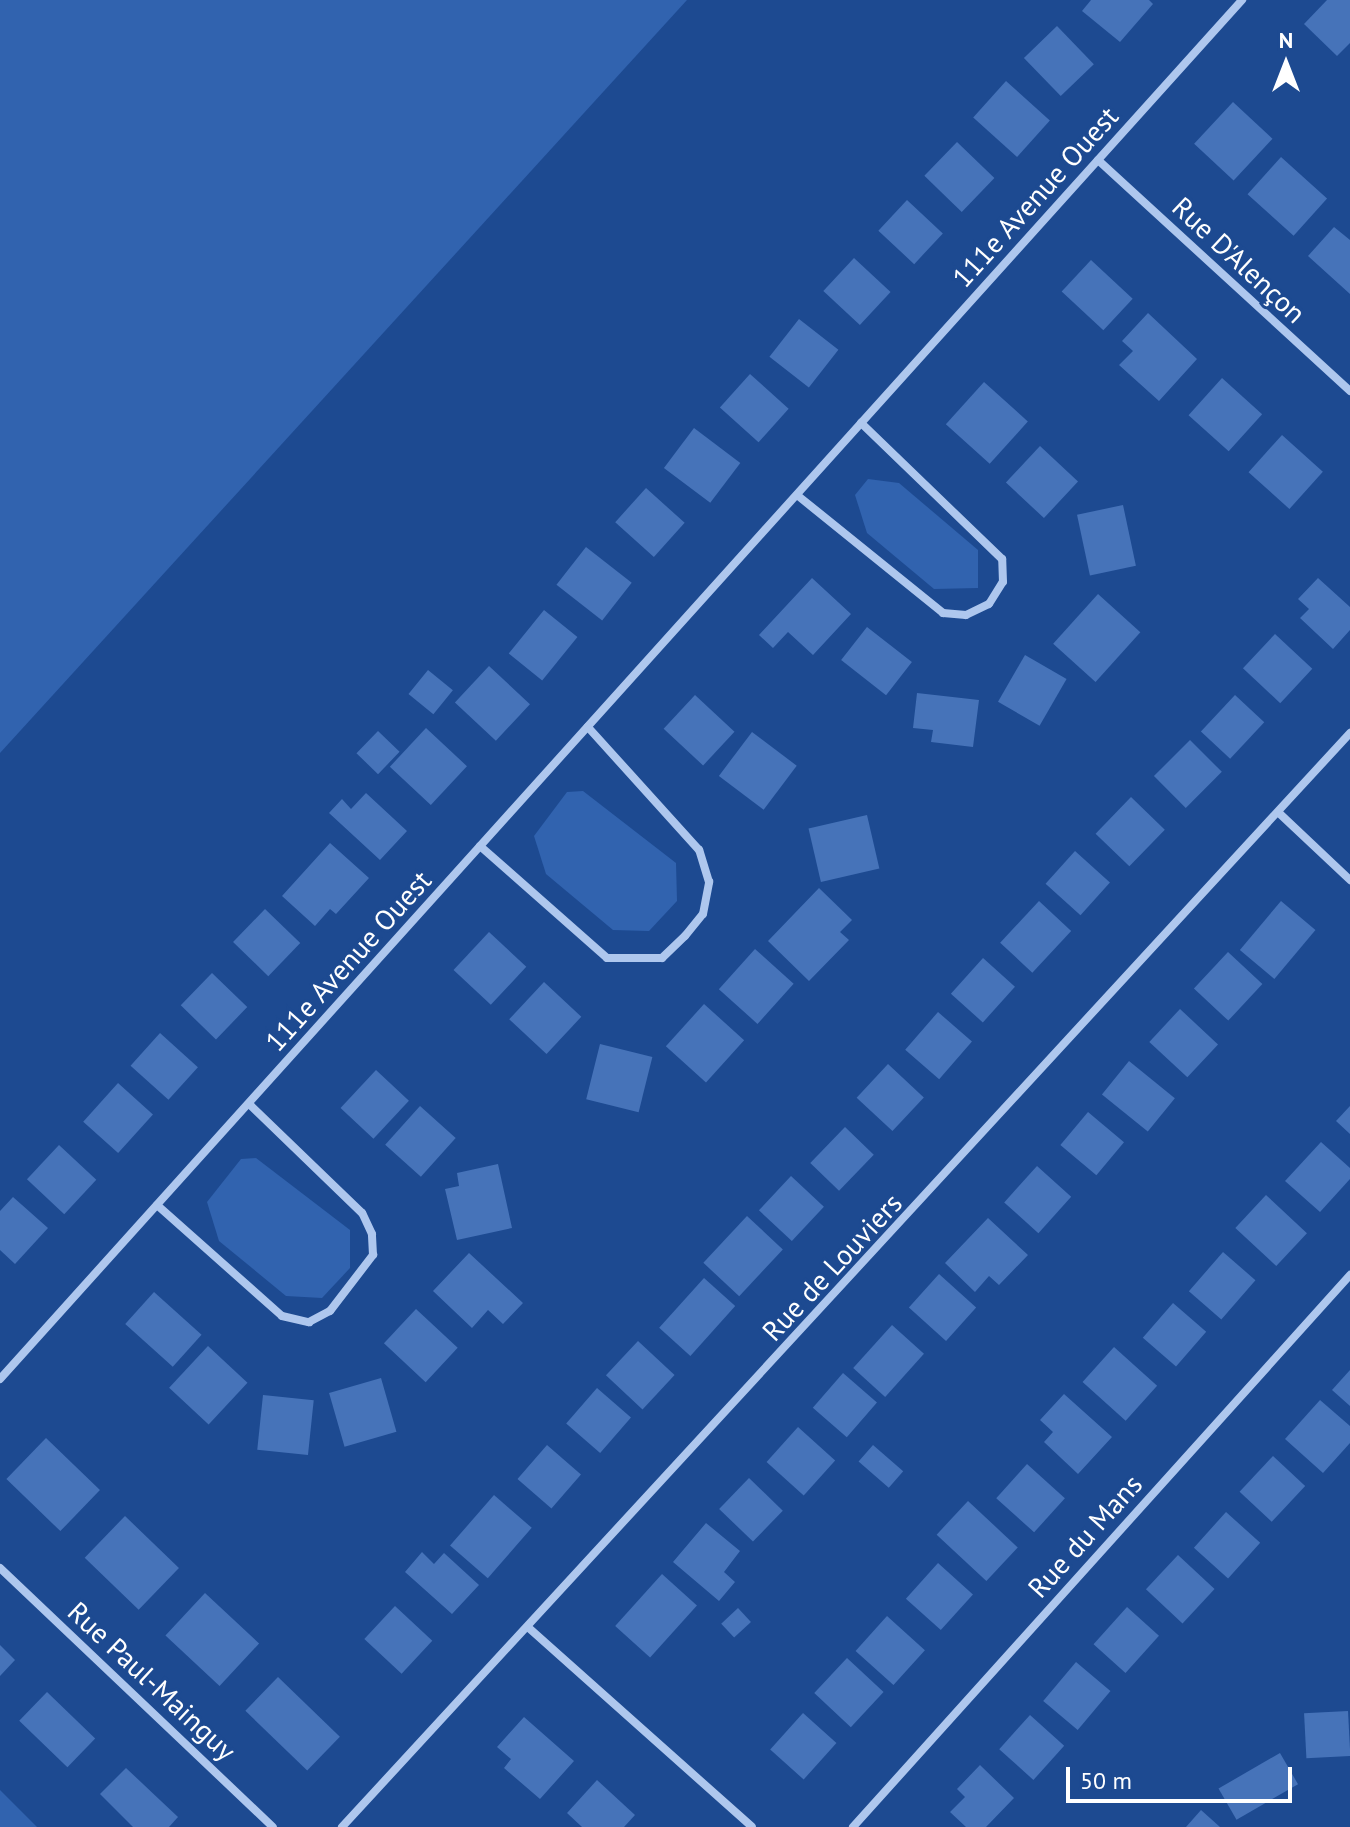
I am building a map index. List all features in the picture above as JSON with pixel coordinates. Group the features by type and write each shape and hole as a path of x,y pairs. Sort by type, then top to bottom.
{"street":[{"name":"111e Avenue Ouest","path":"0,1379 1242,0"},
{"name":"Rue D'Alençon","path":"1098,160 1350,391"},
{"path":"797,495 943,613 966,615 989,604 1003,582 1002,559 861,423"},
{"path":"480,846 607,958 662,958 685,936 703,914 709,882 699,850 588,727"},
{"name":"Rue de Louviers","path":"342,1827 530,1629 1350,733"},
{"path":"1279,813 1350,880"},
{"path":"157,1205 282,1316 309,1322 330,1311 373,1255 372,1234 362,1213 249,1104"},
{"name":"Rue du Mans","path":"853,1827 1350,1275"},
{"name":"Rue Paul-Mainguy","path":"0,1568 273,1827"},
{"path":"530,1629 752,1827"}],"shaded area":[{"path":"0,0 687,0 0,753"},
{"path":"868,479 899,483 978,550 978,588 934,589 867,533 855,495"},
{"path":"583,791 676,863 677,901 649,931 613,930 546,874 534,836 567,792"},
{"path":"256,1158 350,1230 350,1268 322,1298 286,1296 219,1241 207,1202 241,1159"},
{"path":"0,1790 37,1827 0,1827"}],"building":[{"path":"1091,0 1149,0 1153,4 1120,42 1082,11"},
{"path":"1327,0 1350,0 1350,43 1337,56 1304,24"},
{"path":"1057,26 1094,64 1061,96 1024,58"},
{"path":"1006,81 1050,120 1017,157 973,117"},
{"path":"1233,102 1272,139 1234,181 1194,144"},
{"path":"957,142 994,178 962,212 924,176"},
{"path":"1281,157 1327,198 1294,236 1248,194"},
{"path":"907,200 943,233 914,264 878,231"},
{"path":"1334,227 1350,240 1350,294 1308,256"},
{"path":"854,258 891,292 860,325 823,291"},
{"path":"1091,260 1133,299 1103,330 1062,291"},
{"path":"1148,313 1197,359 1159,401 1119,365 1133,351 1122,341"},
{"path":"799,319 838,350 809,388 769,357"},
{"path":"750,374 789,409 759,442 720,407"},
{"path":"1222,378 1262,414 1229,451 1189,415"},
{"path":"984,382 1028,421 990,464 946,424"},
{"path":"694,428 740,463 710,503 664,468"},
{"path":"1282,435 1323,472 1289,509 1249,472"},
{"path":"1040,446 1078,481 1044,518 1006,483"},
{"path":"646,488 685,523 654,557 615,522"},
{"path":"1123,505 1136,566 1090,575 1077,515"},
{"path":"586,547 632,583 602,621 556,585"},
{"path":"812,578 851,614 813,655 788,632 773,648 759,635"},
{"path":"1318,578 1350,607 1350,630 1333,649 1300,618 1309,609 1298,599"},
{"path":"1098,594 1140,632 1096,682 1053,644"},
{"path":"544,610 577,637 542,681 509,654"},
{"path":"867,627 912,662 886,695 841,660"},
{"path":"1275,634 1312,669 1280,703 1243,668"},
{"path":"1025,655 1067,679 1040,726 998,702"},
{"path":"489,666 530,704 496,741 455,703"},
{"path":"428,670 453,690 433,714 408,694"},
{"path":"917,693 979,700 973,747 931,742 933,730 913,728"},
{"path":"695,695 734,732 703,765 664,729"},
{"path":"1235,695 1264,722 1230,759 1201,732"},
{"path":"426,728 467,766 431,805 390,767"},
{"path":"378,731 400,752 378,774 356,753"},
{"path":"752,732 797,766 764,810 719,776"},
{"path":"1190,740 1222,772 1186,808 1154,776"},
{"path":"366,793 407,831 380,860 329,813 342,799 351,809"},
{"path":"1131,797 1165,830 1129,866 1096,834"},
{"path":"867,815 879,869 821,882 809,828"},
{"path":"330,843 369,878 336,914 330,909 315,926 282,896"},
{"path":"1075,851 1110,882 1080,915 1046,884"},
{"path":"819,888 852,920 840,932 849,940 809,981 768,941"},
{"path":"1039,901 1071,931 1032,973 1000,943"},
{"path":"1281,901 1315,930 1274,979 1240,950"},
{"path":"265,909 300,943 268,976 233,942"},
{"path":"489,932 526,967 491,1005 454,970"},
{"path":"755,949 794,984 758,1024 719,989"},
{"path":"1228,952 1262,984 1228,1021 1194,989"},
{"path":"983,958 1015,987 983,1022 951,994"},
{"path":"212,973 247,1007 216,1039 181,1005"},
{"path":"544,982 581,1017 547,1054 509,1019"},
{"path":"704,1004 744,1040 706,1082 666,1046"},
{"path":"1180,1009 1218,1044 1187,1077 1149,1042"},
{"path":"938,1012 972,1042 939,1079 905,1050"},
{"path":"160,1033 198,1067 168,1100 131,1066"},
{"path":"600,1044 652,1057 639,1112 586,1099"},
{"path":"1129,1061 1175,1098 1148,1132 1102,1094"},
{"path":"888,1064 924,1097 892,1131 857,1098"},
{"path":"376,1070 409,1101 373,1139 341,1108"},
{"path":"118,1083 153,1114 118,1153 83,1122"},
{"path":"420,1106 456,1138 421,1177 385,1145"},
{"path":"1350,1106 1350,1134 1336,1121"},
{"path":"1088,1112 1124,1142 1096,1175 1060,1145"},
{"path":"845,1127 874,1155 839,1191 810,1163"},
{"path":"1321,1142 1350,1168 1350,1179 1320,1212 1285,1181"},
{"path":"59,1145 96,1180 64,1214 27,1179"},
{"path":"498,1164 512,1228 457,1240 445,1189 459,1186 457,1173"},
{"path":"1037,1166 1071,1197 1038,1233 1004,1202"},
{"path":"791,1176 824,1207 792,1241 759,1210"},
{"path":"1266,1195 1307,1233 1276,1266 1235,1228"},
{"path":"13,1197 48,1228 15,1264 0,1250 0,1211"},
{"path":"747,1216 783,1249 739,1296 703,1263"},
{"path":"988,1218 1028,1255 999,1285 989,1276 975,1292 945,1263"},
{"path":"1223,1252 1255,1280 1221,1319 1189,1291"},
{"path":"469,1253 523,1303 503,1324 488,1310 472,1328 433,1291"},
{"path":"939,1274 976,1307 946,1341 909,1307"},
{"path":"704,1278 735,1306 690,1356 659,1328"},
{"path":"154,1292 202,1335 173,1367 125,1324"},
{"path":"1173,1303 1206,1332 1176,1367 1143,1338"},
{"path":"416,1309 458,1348 426,1382 384,1343"},
{"path":"892,1325 924,1354 885,1397 853,1368"},
{"path":"638,1341 675,1375 643,1409 606,1375"},
{"path":"208,1346 247,1383 209,1425 169,1388"},
{"path":"1114,1347 1157,1386 1126,1421 1083,1382"},
{"path":"1350,1370 1350,1406 1332,1390"},
{"path":"843,1373 877,1403 847,1437 813,1408"},
{"path":"381,1378 396,1432 345,1447 329,1393"},
{"path":"597,1388 631,1418 600,1453 566,1423"},
{"path":"1064,1394 1112,1437 1078,1474 1044,1442 1053,1432 1040,1420"},
{"path":"263,1395 314,1400 308,1455 257,1450"},
{"path":"1320,1400 1350,1426 1350,1443 1323,1473 1285,1439"},
{"path":"798,1427 835,1460 804,1495 767,1462"},
{"path":"46,1438 100,1490 60,1531 6,1479"},
{"path":"547,1445 581,1475 551,1508 517,1479"},
{"path":"873,1445 903,1471 889,1488 859,1462"},
{"path":"1273,1456 1305,1486 1272,1522 1240,1492"},
{"path":"1027,1464 1065,1498 1034,1532 996,1498"},
{"path":"749,1478 783,1511 753,1542 719,1509"},
{"path":"494,1495 532,1528 488,1578 450,1546"},
{"path":"968,1501 1018,1547 986,1581 937,1535"},
{"path":"1226,1512 1260,1543 1228,1578 1194,1548"},
{"path":"125,1516 179,1568 139,1610 85,1558"},
{"path":"706,1523 740,1551 724,1572 735,1582 719,1601 673,1562"},
{"path":"422,1552 434,1564 444,1553 479,1585 452,1614 405,1572"},
{"path":"1178,1555 1215,1589 1183,1623 1146,1589"},
{"path":"938,1563 973,1594 941,1630 906,1599"},
{"path":"662,1574 697,1605 650,1657 615,1626"},
{"path":"205,1593 259,1643 220,1686 165,1635"},
{"path":"395,1606 432,1641 402,1674 364,1639"},
{"path":"1127,1607 1159,1636 1125,1673 1094,1644"},
{"path":"738,1608 751,1622 734,1638 721,1624"},
{"path":"887,1616 925,1650 893,1685 856,1651"},
{"path":"0,1645 15,1660 0,1676"},
{"path":"847,1658 884,1692 851,1727 814,1693"},
{"path":"1076,1662 1110,1691 1078,1730 1043,1701"},
{"path":"278,1677 340,1737 307,1771 245,1711"},
{"path":"47,1692 95,1739 67,1767 19,1721"},
{"path":"1348,1711 1350,1756 1306,1758 1304,1713"},
{"path":"803,1713 836,1743 804,1780 770,1749"},
{"path":"1030,1715 1064,1746 1033,1780 999,1749"},
{"path":"524,1717 574,1761 540,1799 504,1768 511,1759 497,1747"},
{"path":"1280,1753 1298,1784 1237,1820 1219,1788"},
{"path":"980,1765 1014,1798 986,1827 966,1827 950,1812 965,1797 957,1789"},
{"path":"126,1768 178,1817 169,1827 133,1827 100,1794"},
{"path":"597,1780 635,1815 624,1827 582,1827 567,1813"},
{"path":"1201,1810 1220,1827 1186,1827"}]}
